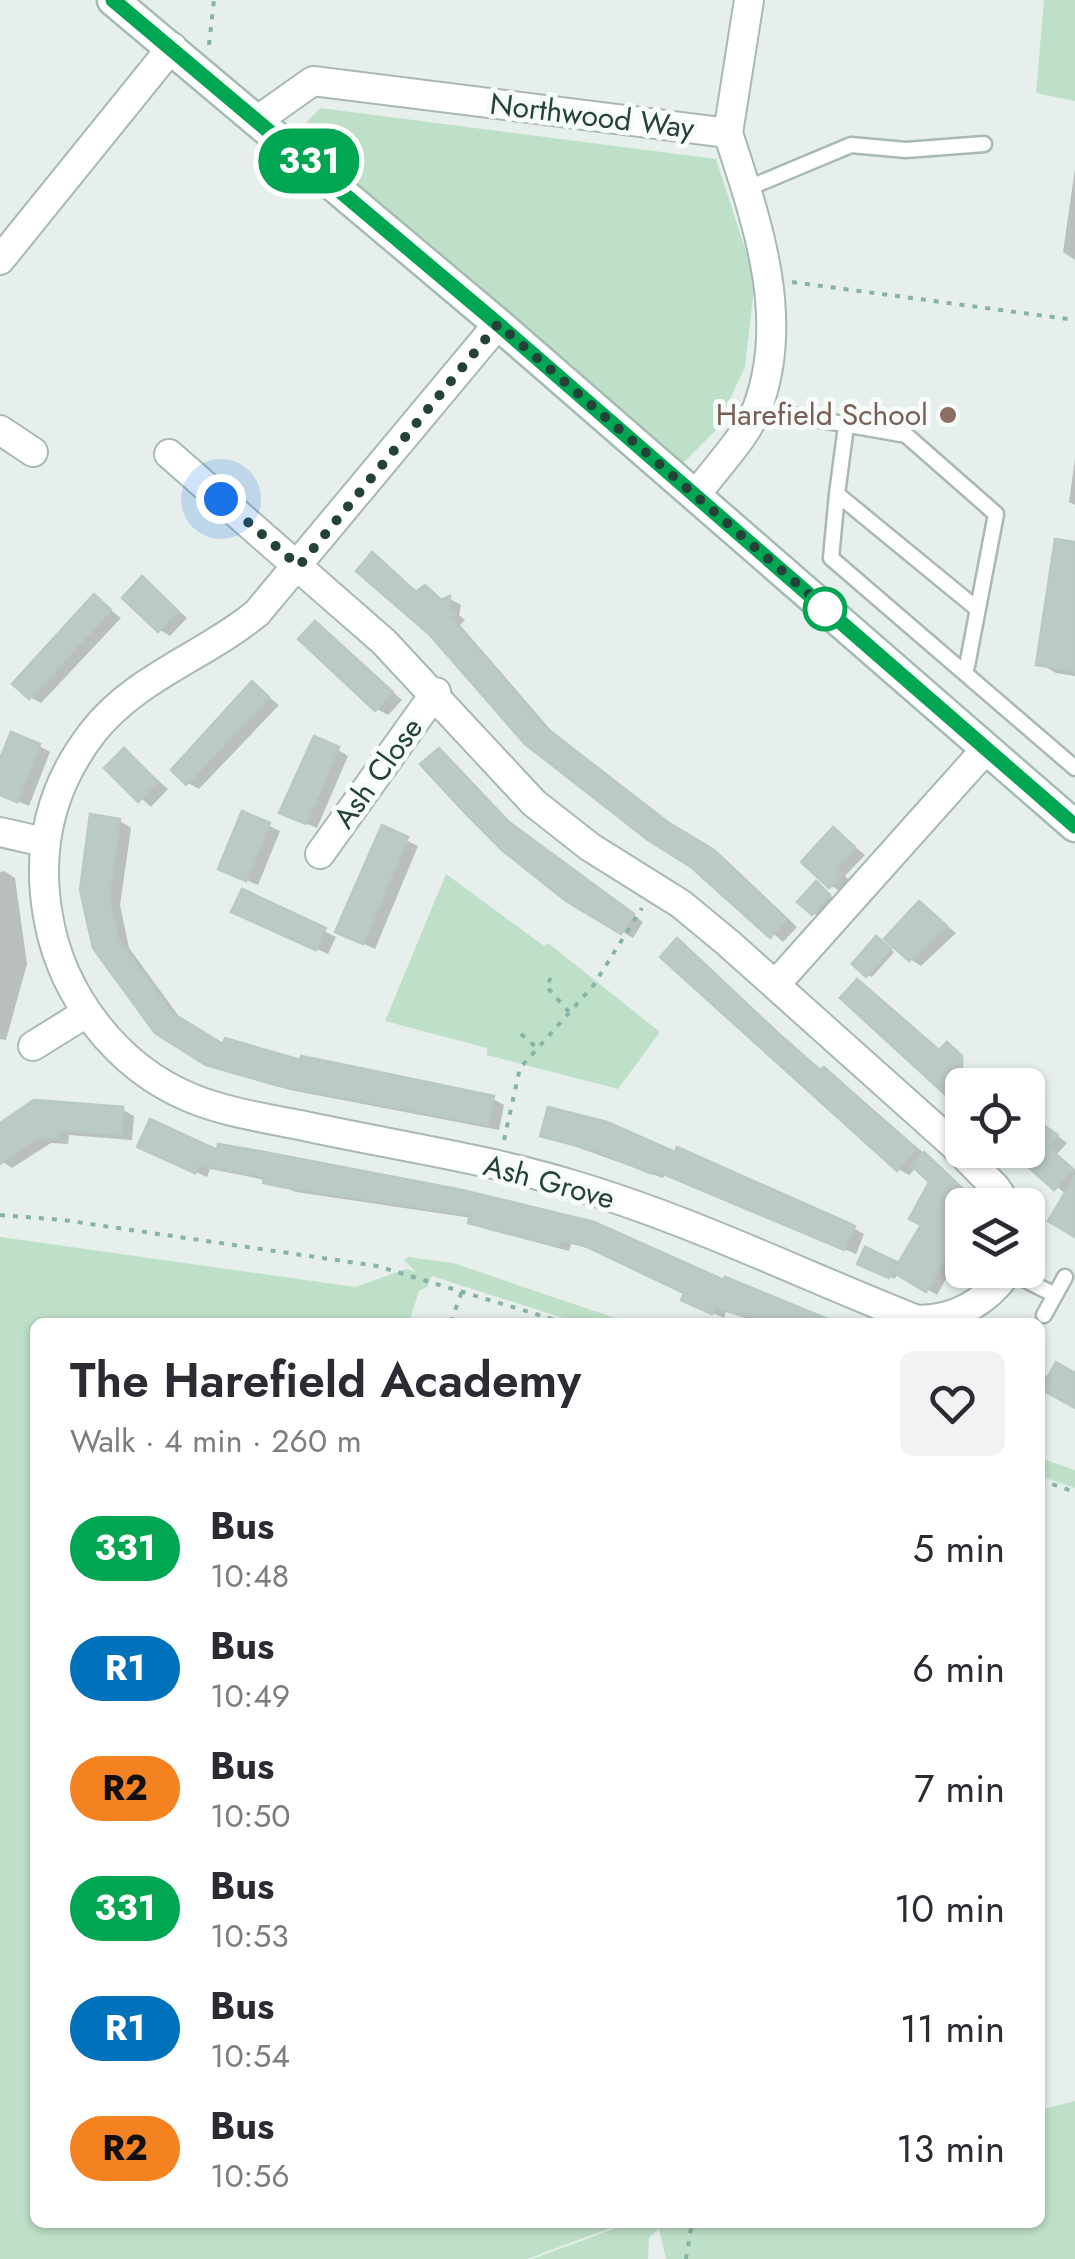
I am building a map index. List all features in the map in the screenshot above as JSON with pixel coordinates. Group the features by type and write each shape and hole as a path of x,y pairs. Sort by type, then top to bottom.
{"street":[{"path":"112,0 259,119 1075,826"},
{"path":"728,133 748,0"},
{"path":"0,260 172,47"},
{"name":"Northwood Way","path":"259,119 313,81 728,133 770,279 769,360 758,408 696,495"},
{"name":"Ash Grove","path":"498,324 299,566 233,633 114,708 94,731 62,782 44,842 44,892 50,926 72,989 86,1013 137,1064 191,1098 498,1167 630,1203 912,1318"},
{"path":"0,430 33,452"},
{"path":"169,454 436,692 534,803 590,847 656,888 775,985 954,1145 992,1188"},
{"name":"Ash Close","path":"320,854 436,692"},
{"path":"775,985 986,749"},
{"path":"0,832 44,842"},
{"path":"33,1046 86,1013"},
{"name":"Ash Grove","path":"938,1318 970,1307 995,1288"}],"lane":[{"path":"746,190 850,146 906,150 984,144"},
{"path":"758,408 906,435 996,514 967,666 962,670"},
{"path":"846,426 831,558 1075,768"},
{"path":"836,494 976,608"},
{"path":"1044,1315 1065,1276"},
{"path":"1041,1288 1055,1295"}],"path":[{"path":"206,75 214,0"},
{"path":"770,279 1075,320"},
{"path":"498,1167 520,1068 592,986 656,888"},
{"path":"551,978 546,986 569,1012"},
{"path":"521,1034 538,1048"},
{"path":"0,1215 63,1220 377,1266 549,1318"},
{"path":"452,1318 462,1292"},
{"path":"1045,1482 1075,1492"},
{"path":"686,2259 691,2228"}],"green space":[{"path":"1044,0 1075,0 1075,101 1036,93"},
{"path":"320,108 716,159 755,279 745,367 715,431 675,471 292,138"},
{"path":"446,874 544,946 548,943 660,1032 618,1089 487,1055 487,1048 385,1021"},
{"path":"0,1237 355,1287 406,1269 416,1272 404,1260 408,1257 453,1263 615,1318 563,1318 432,1276 427,1287 419,1291 410,1318 30,1318 30,2228 611,2228 527,2259 0,2259"},
{"path":"1045,1460 1075,1470 1075,1488 1045,1478"},
{"path":"1075,2101 1075,2259 666,2259 659,2228 1045,2228 1045,2109"},
{"path":"616,2228 659,2228 649,2238 648,2259 532,2259"}],"building":[{"path":"1055,539 1075,542 1075,671 1036,665"},
{"path":"372,552 416,592 425,585 441,600 450,596 449,607 456,613 451,618 545,727 669,823 714,850 787,919 770,938 691,867 648,840 525,744 429,634 356,571"},
{"path":"142,576 178,611 158,632 122,598"},
{"path":"94,594 111,610 29,699 12,684"},
{"path":"315,621 393,692 375,711 298,639"},
{"path":"252,681 269,697 186,785 171,770"},
{"path":"11,732 40,744 17,802 0,795 0,759"},
{"path":"314,736 339,747 306,824 279,813"},
{"path":"124,748 158,782 138,802 104,768"},
{"path":"439,748 509,822 634,914 621,934 566,901 503,851 464,812 420,764"},
{"path":"242,811 270,823 246,881 218,869"},
{"path":"90,814 120,819 109,897 118,939 172,1013 223,1044 225,1038 300,1060 301,1056 494,1096 488,1125 276,1085 206,1065 155,1033 93,948 80,890"},
{"path":"382,825 408,837 363,944 335,932"},
{"path":"833,827 855,847 836,869 842,874 829,888 801,862"},
{"path":"816,881 830,895 812,915 797,902"},
{"path":"242,889 326,928 316,950 231,912"},
{"path":"919,901 947,926 909,961 884,939"},
{"path":"876,936 891,949 866,977 852,964"},
{"path":"677,938 779,1034 820,1070 824,1067 916,1149 897,1171 660,957"},
{"path":"857,979 939,1050 947,1042 962,1056 962,1068 945,1068 945,1094 840,998"},
{"path":"34,1100 123,1107 122,1135 59,1130 58,1139 38,1138 0,1164 0,1123"},
{"path":"548,1107 607,1122 675,1152 677,1147 855,1226 844,1250 654,1170 652,1174 597,1151 540,1136"},
{"path":"150,1119 217,1150 218,1144 259,1151 462,1190 594,1222 724,1280 725,1277 825,1318 751,1318 715,1307 712,1314 681,1300 684,1293 583,1245 560,1239 558,1246 468,1223 470,1215 283,1187 263,1183 264,1177 199,1165 195,1173 137,1147"},
{"path":"1045,1126 1058,1135 1048,1147 1073,1169 1054,1190 1029,1168 1045,1168"},
{"path":"924,1152 962,1188 945,1188 945,1258 926,1292 893,1272 921,1225 909,1219 929,1182 911,1165"},
{"path":"1075,1176 1075,1237 1048,1221"},
{"path":"865,1247 897,1262 889,1278 857,1264"},
{"path":"1056,1362 1075,1373 1075,1408 1045,1391 1045,1382"}],"bus line":[{"name":"331","path":"113,0 498,324 1075,826"}],"place":[{"name":"Harefield School","path":"948,415"}],"route":[{"path":"221,499 299,566 498,324 834,616 825,609"}]}
